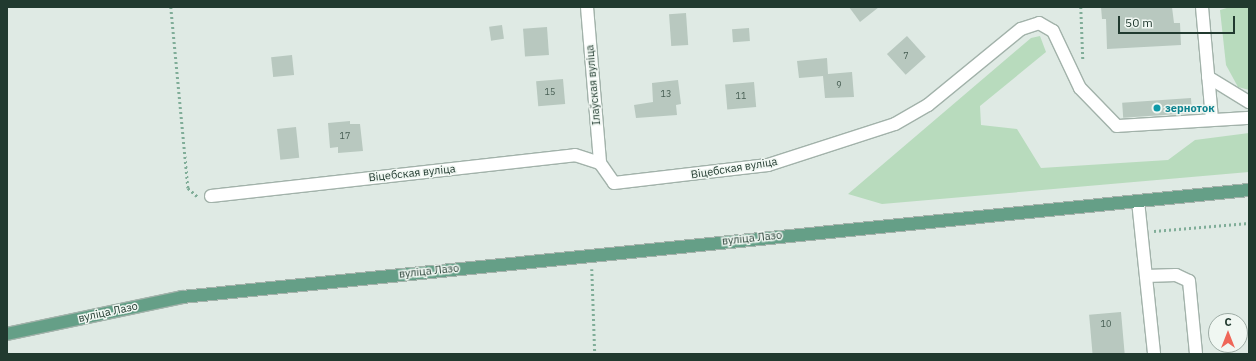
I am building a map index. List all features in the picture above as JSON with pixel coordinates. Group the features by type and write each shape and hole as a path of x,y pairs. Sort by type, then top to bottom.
{"main road":[{"name":"вуліца Лазо","path":"7,334 182,297 591,254 1249,190"}],"street":[{"name":"Ілаўская вуліца","path":"587,7 600,163"},
{"path":"1202,7 1212,120"},
{"name":"Віцебская вуліца","path":"211,196 575,155 600,163 614,183 768,165 895,124 928,105 1021,29 1039,23 1053,31 1080,88 1117,126 1157,126 1212,120 1249,118"},
{"path":"1208,77 1249,102"},
{"path":"1138,200 1154,354"},
{"path":"1146,276 1176,275 1189,281 1196,354"}],"path":[{"path":"171,7 188,188 197,197 211,196"},
{"path":"1080,88 1085,39 1081,7"},
{"path":"1141,232 1249,223"},
{"path":"591,254 595,354"}],"green space":[{"path":"1230,7 1249,7 1249,90 1238,87 1226,65 1220,10"},
{"path":"1040,36 1046,52 980,106 981,125 1017,129 1041,168 1168,160 1195,140 1249,133 1249,172 882,204 848,194 1031,38"}],"building":[{"path":"849,7 879,7 860,22"},
{"path":"1101,7 1172,7 1174,23 1180,23 1181,45 1107,49 1106,19 1102,19"},
{"path":"686,13 688,45 671,46 669,14"},
{"path":"502,25 504,39 491,41 489,27"},
{"path":"547,27 549,55 525,57 523,29"},
{"path":"749,28 750,41 733,42 732,29"},
{"path":"907,36 926,57 906,75 887,54"},
{"path":"292,55 294,75 273,77 271,57"},
{"path":"827,58 828,74 852,72 854,97 825,98 823,76 799,78 797,61"},
{"path":"563,79 565,104 538,106 536,81"},
{"path":"678,80 681,104 676,105 677,115 636,118 634,105 653,102 652,83"},
{"path":"754,82 756,107 727,109 725,85"},
{"name":"зерноток","path":"1191,98 1192,113 1123,118 1122,103"},
{"path":"350,121 350,124 360,124 363,151 338,153 338,147 330,148 328,123"},
{"path":"296,127 299,158 280,160 277,129"},
{"path":"1121,312 1125,354 1093,354 1089,315"}],"place":[{"name":"зерноток","path":"1157,108"}]}
